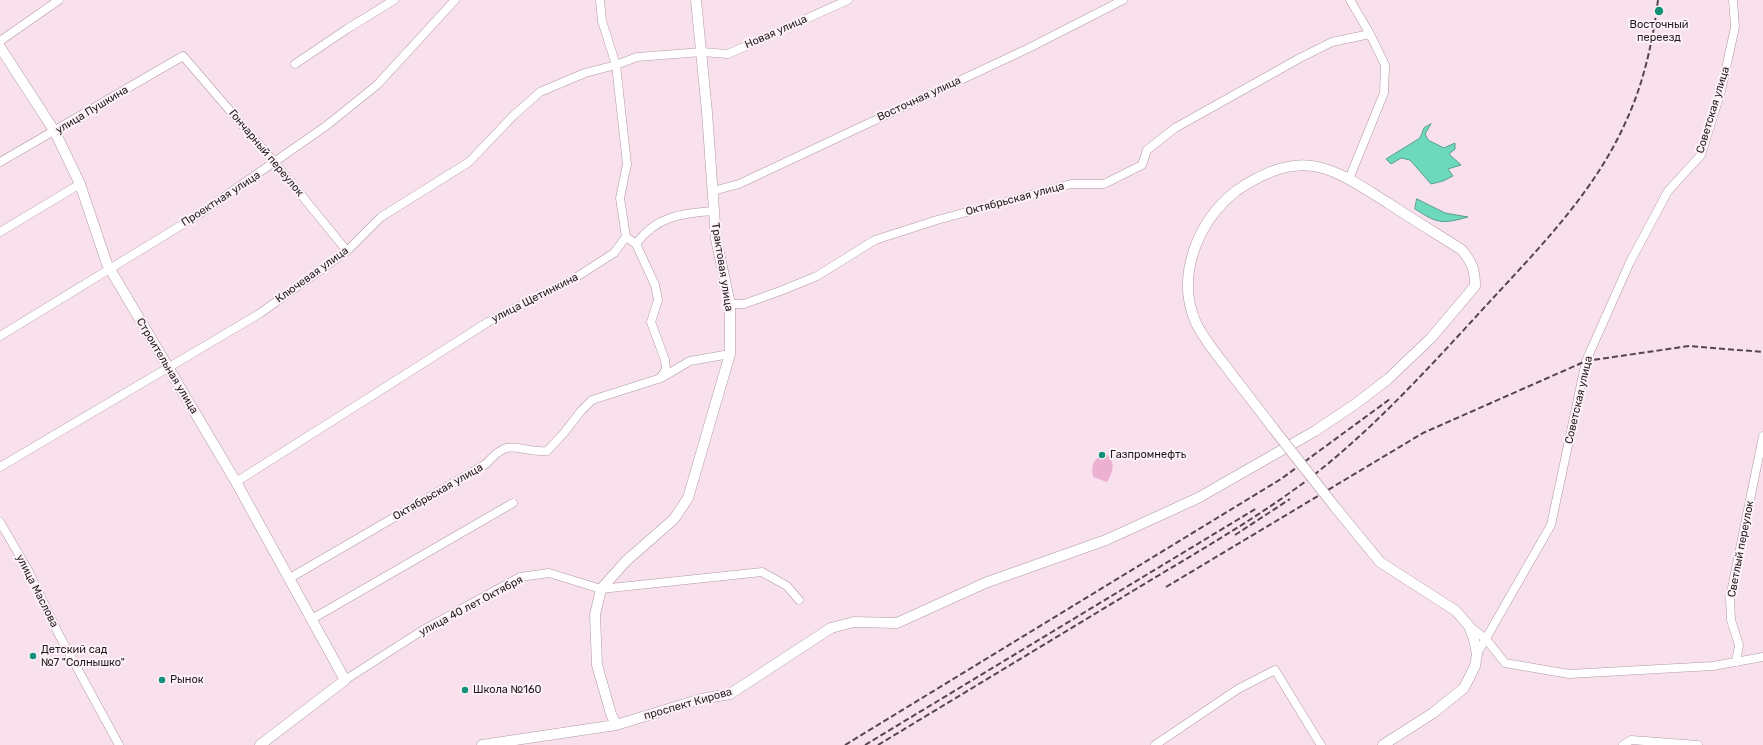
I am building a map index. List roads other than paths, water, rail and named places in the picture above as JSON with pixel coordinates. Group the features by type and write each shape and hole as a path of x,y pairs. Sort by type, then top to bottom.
{"street":[{"path":"0,42 59,0"},
{"path":"294,64 347,28 394,0"},
{"name":"Проектная улица","path":"0,336 198,215 275,163 326,126 377,85 455,0"},
{"path":"600,0 602,21 616,65 627,164 620,198 626,237 636,244 655,286 658,300 651,322 665,360 666,369 661,378"},
{"name":"Трактовая улица","path":"601,589 626,561 674,519 688,498 730,354 730,304 716,239 702,52 696,0"},
{"name":"Новая улица","path":"702,52 728,54 848,0"},
{"name":"Восточная улица","path":"713,191 739,184 1029,48 1123,0"},
{"path":"1349,179 1384,93 1384,65 1370,34 1350,0"},
{"name":"Советская улица","path":"1383,745 1433,713 1464,688 1475,666 1477,654 1551,525 1586,361 1630,262 1668,191 1701,155 1721,91 1735,27 1733,0"},
{"name":"Октябрьская улица","path":"730,304 744,304 784,290 817,276 875,240 937,220 1071,184 1104,184 1142,165 1147,150 1175,128 1300,58 1332,42 1370,34"},
{"name":"Строительная улица","path":"0,47 55,132 80,184 109,269 169,367 236,482 345,680"},
{"name":"Ключевая улица","path":"0,467 259,314 347,251 381,217 468,162 513,116 540,92 585,73 616,65 637,57 702,52"},
{"name":"Гончарный переулок","path":"183,56 275,163 347,251"},
{"name":"улица Пушкина","path":"0,162 55,132 183,56"},
{"name":"проспект Кирова","path":"482,745 616,725 701,699 730,694 832,628 854,622 897,623 985,583 1106,540 1198,498 1315,431 1354,405 1388,379 1432,338 1467,298 1475,286 1475,272 1470,261 1462,250 1349,179 1338,173 1316,167 1293,166 1271,171 1245,185 1224,201 1206,224 1195,245 1189,271 1188,293 1196,322 1216,353 1273,428 1335,507 1380,562 1456,611 1469,626"},
{"path":"0,232 80,184"},
{"path":"636,244 643,234 655,225 669,218 684,213 714,211"},
{"name":"улица Щетинкина","path":"236,482 488,322 582,274 614,253 626,237"},
{"name":"Октябрьская улица","path":"290,578 486,464 495,454 506,447 520,448 537,452 547,451 592,400 661,378 690,361 730,354"},
{"name":"Светлый переулок","path":"1736,662 1739,646 1731,620 1730,598 1763,436"},
{"path":"312,619 513,503"},
{"name":"улица Маслова","path":"0,522 28,570 58,633 118,745"},
{"name":"улица 40 лет Октября","path":"260,745 345,680 423,630 520,577 548,573 601,589 762,572 787,586 799,600"},
{"path":"601,589 594,615 598,665 611,714 616,725"},
{"path":"1469,626 1486,639 1505,663 1569,674 1713,666 1763,657"},
{"path":"1469,626 1474,639 1477,654"},
{"path":"1155,745 1238,689 1275,670 1321,745"},
{"path":"1623,745 1631,740 1698,745"}],"railway":[{"path":"878,745 1262,512 1328,464 1378,419 1532,256 1568,214 1601,168 1627,119 1643,76 1658,0"},
{"path":"1166,587 1423,433 1586,361 1689,346 1763,352"},
{"path":"845,745 1281,479 1390,399"},
{"path":"1235,535 1290,499"},
{"path":"865,745 1257,508"}],"place":[{"name":"Восточный переезд","path":"1659,11"},
{"name":"Газпромнефть","path":"1102,455"},
{"name":"Детский сад №7 \"Солнышко\"","path":"33,656"},
{"name":"Рынок","path":"162,680"},
{"name":"Школа №160","path":"465,690"}]}
